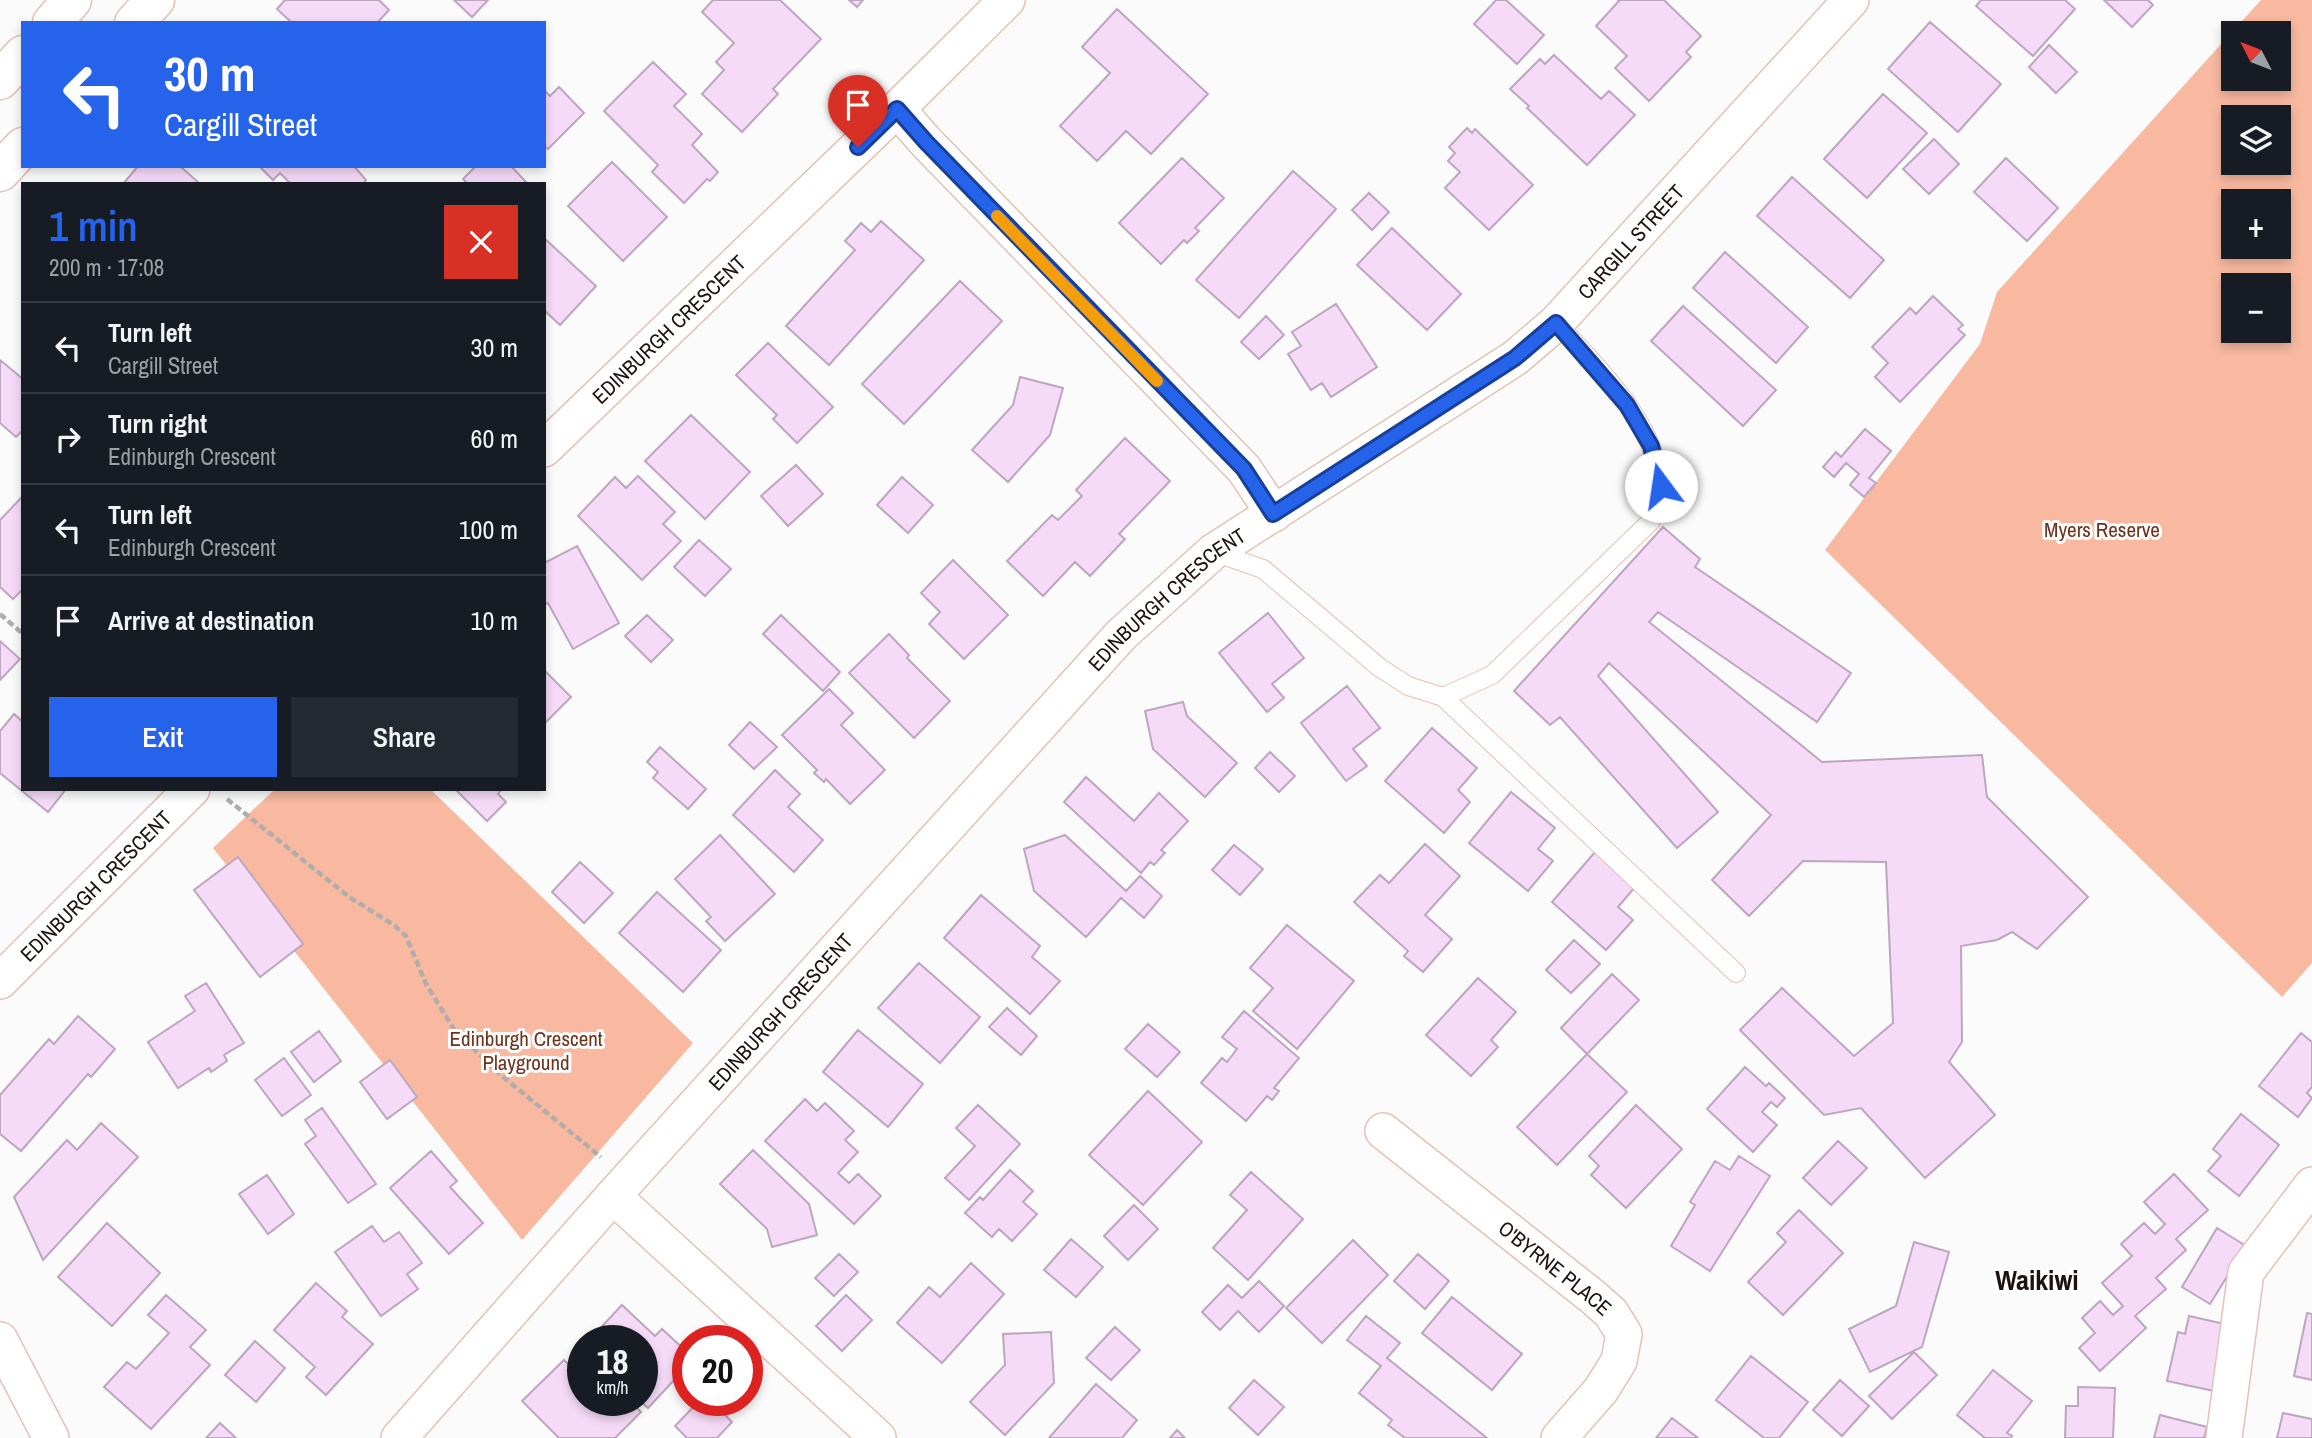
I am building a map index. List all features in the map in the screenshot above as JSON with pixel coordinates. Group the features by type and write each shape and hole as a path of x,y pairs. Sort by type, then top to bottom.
{"main road":[{"path":"54,21 72,0"},
{"path":"136,21 155,0"},
{"path":"0,80 21,57"},
{"path":"0,172 21,149"}],"street":[{"name":"EDINBURGH CRESCENT","path":"546,447 1007,0"},
{"name":"CARGILL STREET","path":"1273,514 1515,358 1556,323 1851,0"},
{"path":"897,109 1244,469 1273,514"},
{"name":"EDINBURGH CRESCENT","path":"399,1438 613,1196 1121,635 1213,552 1273,514"},
{"name":"EDINBURGH CRESCENT","path":"0,981 190,791"},
{"name":"O'BYRNE PLACE","path":"1383,1131 1593,1297 1611,1313 1624,1334 1619,1361 1601,1390 1559,1438"},
{"path":"2224,1438 2246,1272 2312,1185"},
{"path":"613,1196 878,1438"},
{"path":"0,1340 51,1438"}],"lane":[{"path":"1443,698 1492,675 1651,521 1661,486 1651,446 1627,405 1556,323"},
{"path":"1213,552 1263,569 1379,667 1408,686 1443,698 1736,973"}],"path":[{"path":"0,614 21,632"},
{"path":"227,799 349,897 394,925 406,936 426,984 456,1031 502,1076 605,1160"}],"green space":[{"name":"Myers Reserve","path":"2261,0 2312,0 2312,963 2282,997 1825,550 1980,344 1997,292 2221,44 2221,91 2291,91 2291,21 2242,21"},
{"name":"Edinburgh Crescent Playground","path":"273,791 432,791 693,1043 522,1240 213,848"}],"building":[{"path":"285,0 379,0 389,10 379,21 290,21 277,9"},
{"path":"454,0 488,0 472,17"},
{"path":"713,0 780,0 821,39 773,89 778,94 742,132 702,94 724,70 716,62 734,43 702,12"},
{"path":"849,0 863,0 857,7"},
{"path":"1496,0 1506,0 1544,35 1517,64 1474,24"},
{"path":"1618,0 1664,0 1701,36 1686,52 1691,57 1649,101 1615,68 1627,56 1596,26"},
{"path":"1981,0 2065,0 2075,9 2033,56 1976,6"},
{"path":"2104,0 2148,0 2153,5 2132,27"},
{"path":"1117,9 1208,94 1151,154 1126,131 1097,161 1060,126 1110,73 1082,47"},
{"path":"1930,22 2001,84 1958,132 1888,69"},
{"path":"2049,45 2077,72 2056,93 2029,67"},
{"path":"1554,55 1601,99 1609,91 1635,115 1587,165 1510,89 1540,59 1545,64"},
{"path":"653,62 686,94 674,106 702,134 692,145 718,172 710,181 707,179 684,203 652,172 658,165 604,111"},
{"path":"559,87 584,113 548,149 546,92 550,96"},
{"path":"1883,94 1927,133 1867,198 1824,159"},
{"path":"1467,128 1472,133 1475,129 1533,185 1489,230 1445,188 1460,172 1448,161 1455,153 1449,147"},
{"path":"1934,139 1959,164 1929,194 1903,169"},
{"path":"1182,158 1224,198 1195,228 1199,231 1187,243 1184,240 1161,264 1119,223"},
{"path":"2006,158 2058,208 2027,241 1974,192"},
{"path":"612,162 667,217 623,261 568,206"},
{"path":"136,168 182,168 198,182 125,182"},
{"path":"261,168 356,168 366,180 289,182 280,173 273,180"},
{"path":"474,168 513,168 526,182 466,182 463,179"},
{"path":"1293,171 1336,209 1239,318 1196,280"},
{"path":"1792,177 1884,260 1850,298 1757,216"},
{"path":"1369,193 1389,212 1372,230 1352,210"},
{"path":"881,221 924,260 829,365 786,326 855,250 845,241 861,223 871,232"},
{"path":"1392,228 1461,294 1427,330 1357,265"},
{"path":"546,240 596,286 560,325 546,312"},
{"path":"1725,252 1808,327 1776,363 1693,288"},
{"path":"960,281 1002,321 904,424 862,384"},
{"path":"1933,296 1963,325 1958,329 1965,335 1900,402 1875,377 1888,363 1872,347 1910,308 1916,314"},
{"path":"1336,304 1377,367 1331,397 1322,383 1311,390 1288,354 1301,346 1292,332"},
{"path":"1683,306 1776,390 1743,426 1651,341"},
{"path":"1266,316 1284,335 1259,359 1241,342"},
{"path":"768,343 833,407 797,443 773,419 777,415 736,375"},
{"path":"0,360 21,377 21,432 16,437 0,423"},
{"path":"1020,377 1063,388 1050,435 1008,482 972,450 1013,405"},
{"path":"691,415 750,472 705,519 645,461"},
{"path":"1865,429 1891,451 1869,478 1876,483 1864,497 1850,485 1859,474 1846,463 1834,477 1823,467 1836,452 1841,457"},
{"path":"1125,438 1170,481 1119,534 1125,539 1090,576 1075,562 1043,596 1007,561 1052,515 1058,520 1082,496 1076,490"},
{"path":"796,465 823,494 788,526 761,496"},
{"path":"638,476 675,512 663,524 681,541 642,580 578,516 615,477 626,488"},
{"path":"902,477 933,505 908,533 877,505"},
{"path":"21,498 21,591 13,599 0,587 0,520"},
{"path":"1663,527 1700,559 1695,567 1851,673 1817,722 1658,612 1649,622 1822,762 1982,755 1987,797 2088,897 2037,949 2012,932 1997,940 1961,946 1962,1042 1949,1062 1995,1115 1925,1178 1861,1108 1824,1115 1740,1030 1782,988 1854,1056 1893,1023 1886,862 1803,861 1749,916 1712,880 1771,815 1609,663 1598,676 1718,812 1677,848 1560,717 1550,725 1514,691"},
{"path":"699,540 731,569 705,596 674,567"},
{"path":"577,546 619,623 573,649 548,603 546,604 546,562"},
{"path":"953,560 1008,615 964,659 929,624 940,612 921,593"},
{"path":"1268,613 1304,658 1272,684 1284,698 1267,712 1219,653"},
{"path":"647,615 673,640 651,662 625,636"},
{"path":"781,615 840,672 823,691 763,634"},
{"path":"889,634 909,655 907,658 950,701 914,738 849,673"},
{"path":"0,641 20,659 0,680"},
{"path":"546,672 571,697 546,722"},
{"path":"1347,686 1380,728 1353,749 1367,766 1346,781 1301,723"},
{"path":"829,689 853,713 841,725 885,770 850,804 826,779 824,782 814,773 817,770 782,735"},
{"path":"1183,702 1187,716 1237,763 1205,797 1153,749 1145,711"},
{"path":"14,714 21,720 21,790 0,773 0,731"},
{"path":"750,722 777,747 754,769 729,745"},
{"path":"1432,728 1477,768 1458,790 1470,802 1444,833 1385,781"},
{"path":"660,747 706,789 688,809 653,778 658,772 647,762"},
{"path":"1270,752 1295,776 1279,792 1255,768"},
{"path":"775,770 800,794 788,807 823,840 794,872 733,815"},
{"path":"1086,777 1134,821 1159,793 1188,821 1161,850 1165,853 1154,865 1150,862 1141,873 1064,802"},
{"path":"22,791 64,791 48,812"},
{"path":"457,791 500,791 498,794 506,802 487,821"},
{"path":"1511,792 1555,828 1538,849 1553,861 1528,891 1469,843"},
{"path":"720,835 775,894 725,941 706,921 711,917 675,879"},
{"path":"1065,835 1126,891 1140,876 1162,896 1144,918 1121,898 1086,937 1034,891 1024,849"},
{"path":"1425,844 1460,876 1425,915 1452,939 1423,972 1404,956 1408,951 1354,902 1380,875 1389,883"},
{"path":"1234,845 1263,869 1240,895 1212,870"},
{"path":"1595,852 1635,887 1618,907 1633,920 1606,950 1552,902"},
{"path":"238,857 303,944 260,977 194,890"},
{"path":"580,862 613,893 584,923 552,892"},
{"path":"657,892 721,950 683,992 619,933"},
{"path":"981,895 1040,946 1032,957 1060,981 1030,1014 944,938"},
{"path":"1287,925 1354,981 1297,1049 1253,1011 1273,988 1250,968"},
{"path":"1574,940 1600,964 1571,993 1546,970"},
{"path":"919,963 980,1017 940,1063 878,1008"},
{"path":"1612,974 1639,1000 1587,1054 1561,1028"},
{"path":"1478,978 1516,1012 1491,1040 1498,1047 1471,1076 1426,1035"},
{"path":"206,983 244,1043 224,1055 227,1061 211,1072 209,1068 178,1088 148,1042 195,1011 185,996"},
{"path":"1007,1008 1037,1036 1021,1055 989,1027"},
{"path":"1244,1011 1299,1058 1274,1088 1279,1091 1272,1100 1267,1096 1246,1121 1201,1083 1222,1058 1227,1062 1237,1049 1222,1037"},
{"path":"78,1016 115,1049 91,1077 88,1074 21,1151 0,1134 0,1095 49,1039 54,1044"},
{"path":"1148,1024 1180,1052 1157,1077 1125,1049"},
{"path":"858,1030 923,1084 888,1127 823,1072"},
{"path":"319,1031 341,1061 314,1082 291,1052"},
{"path":"2301,1033 2312,1042 2312,1087 2307,1093 2312,1098 2298,1117 2259,1086"},
{"path":"1587,1054 1627,1092 1557,1165 1517,1127"},
{"path":"284,1058 311,1095 282,1116 255,1080"},
{"path":"390,1060 417,1097 387,1119 360,1082"},
{"path":"1745,1067 1766,1086 1769,1083 1785,1098 1777,1107 1771,1102 1762,1112 1777,1125 1753,1152 1707,1109"},
{"path":"1148,1091 1202,1142 1143,1205 1089,1155"},
{"path":"805,1099 817,1111 825,1103 854,1131 845,1140 858,1152 838,1173 849,1183 858,1174 881,1196 854,1224 765,1141"},
{"path":"978,1105 1020,1144 969,1200 945,1178 975,1146 956,1128"},
{"path":"1636,1105 1682,1149 1626,1208 1591,1175 1599,1166 1589,1156"},
{"path":"322,1108 376,1184 348,1203 305,1144 316,1136 305,1120"},
{"path":"2241,1114 2279,1145 2239,1196 2208,1171 2221,1156 2213,1149"},
{"path":"101,1123 138,1157 43,1260 14,1197 67,1140 77,1150"},
{"path":"1838,1141 1867,1168 1831,1205 1803,1178"},
{"path":"753,1150 809,1204 817,1235 772,1247 767,1229 720,1184"},
{"path":"431,1151 457,1181 450,1187 483,1223 449,1254 390,1188"},
{"path":"1739,1156 1770,1176 1710,1271 1671,1246 1695,1205 1690,1202 1715,1161 1730,1170"},
{"path":"1010,1170 1033,1191 1023,1202 1037,1214 1012,1241 999,1229 992,1237 965,1213 980,1197 983,1200"},
{"path":"1251,1172 1303,1219 1248,1280 1213,1248 1247,1210 1230,1195"},
{"path":"2174,1174 2208,1210 2176,1239 2186,1250 2156,1278 2166,1289 2135,1316 2146,1328 2100,1371 2079,1348 2095,1333 2082,1318 2100,1301 2113,1315 2123,1306 2102,1283 2132,1256 2121,1244 2144,1223 2155,1234 2165,1224 2144,1202"},
{"path":"267,1175 294,1214 268,1234 239,1194"},
{"path":"1134,1205 1158,1229 1128,1260 1104,1236"},
{"path":"1799,1210 1843,1253 1783,1315 1748,1282 1786,1242 1777,1233"},
{"path":"107,1223 160,1273 112,1326 58,1277"},
{"path":"372,1226 384,1242 399,1232 422,1263 407,1274 418,1289 381,1316 335,1252"},
{"path":"2217,1228 2246,1246 2210,1304 2182,1287"},
{"path":"1071,1239 1103,1267 1076,1297 1044,1270"},
{"path":"1353,1240 1388,1275 1322,1343 1286,1308"},
{"path":"1914,1242 1949,1252 1922,1347 1870,1372 1849,1329 1896,1306"},
{"path":"839,1254 858,1272 834,1296 815,1278"},
{"path":"1418,1254 1449,1281 1425,1309 1394,1281"},
{"path":"971,1263 1004,1294 942,1363 897,1323 929,1287 940,1297"},
{"path":"1259,1281 1284,1306 1259,1332 1238,1311 1220,1330 1202,1312 1228,1285 1242,1298"},
{"path":"316,1283 347,1311 342,1317 373,1344 326,1395 306,1377 315,1367 274,1330"},
{"path":"166,1295 206,1330 190,1347 210,1365 151,1429 104,1387 127,1362 136,1369 169,1333 148,1315"},
{"path":"846,1295 872,1320 842,1351 816,1326"},
{"path":"1452,1297 1522,1354 1492,1390 1422,1333"},
{"path":"622,1305 643,1325 603,1325"},
{"path":"2307,1313 2312,1314 2312,1380 2294,1376"},
{"path":"1366,1316 1400,1343 1387,1358 1487,1438 1405,1438 1388,1425 1392,1420 1359,1393 1381,1366 1347,1340"},
{"path":"2189,1316 2229,1325 2214,1391 2167,1381 2178,1332 2185,1334"},
{"path":"1115,1327 1140,1350 1111,1380 1086,1358"},
{"path":"662,1329 672,1338 672,1382 658,1397 658,1333"},
{"path":"1051,1332 1054,1383 1005,1435 970,1402 1005,1365 1003,1334"},
{"path":"255,1341 285,1368 256,1402 225,1375"},
{"path":"1914,1352 1937,1375 1892,1419 1869,1396"},
{"path":"1751,1356 1808,1402 1779,1438 1764,1438 1716,1400"},
{"path":"564,1360 567,1363 567,1416 637,1416 615,1438 559,1438 522,1401"},
{"path":"1993,1370 2032,1401 2007,1433 2011,1438 1985,1438 1957,1415"},
{"path":"1254,1380 1284,1407 1258,1435 1229,1408"},
{"path":"1840,1380 1869,1406 1842,1436 1813,1410"},
{"path":"1096,1384 1137,1420 1122,1438 1049,1438"},
{"path":"2078,1387 2115,1388 2113,1438 2065,1438 2066,1406 2078,1406"},
{"path":"2283,1413 2312,1419 2312,1438 2277,1438"},
{"path":"2160,1415 2207,1427 2204,1438 2154,1438"},
{"path":"685,1416 726,1416 732,1422 717,1438 687,1438 675,1426"},
{"path":"1672,1418 1698,1438 1656,1438"},
{"path":"220,1423 236,1438 206,1438"},
{"path":"1177,1430 1185,1438 1170,1438"}],"slow traffic":[{"path":"997,216 1157,381"}],"district":[{"name":"Waikiwi","path":"2037,1280"}],"route":[{"path":"858,147 897,109 1244,469 1273,514 1515,358 1556,323 1627,405 1651,446 1661,486"}]}
